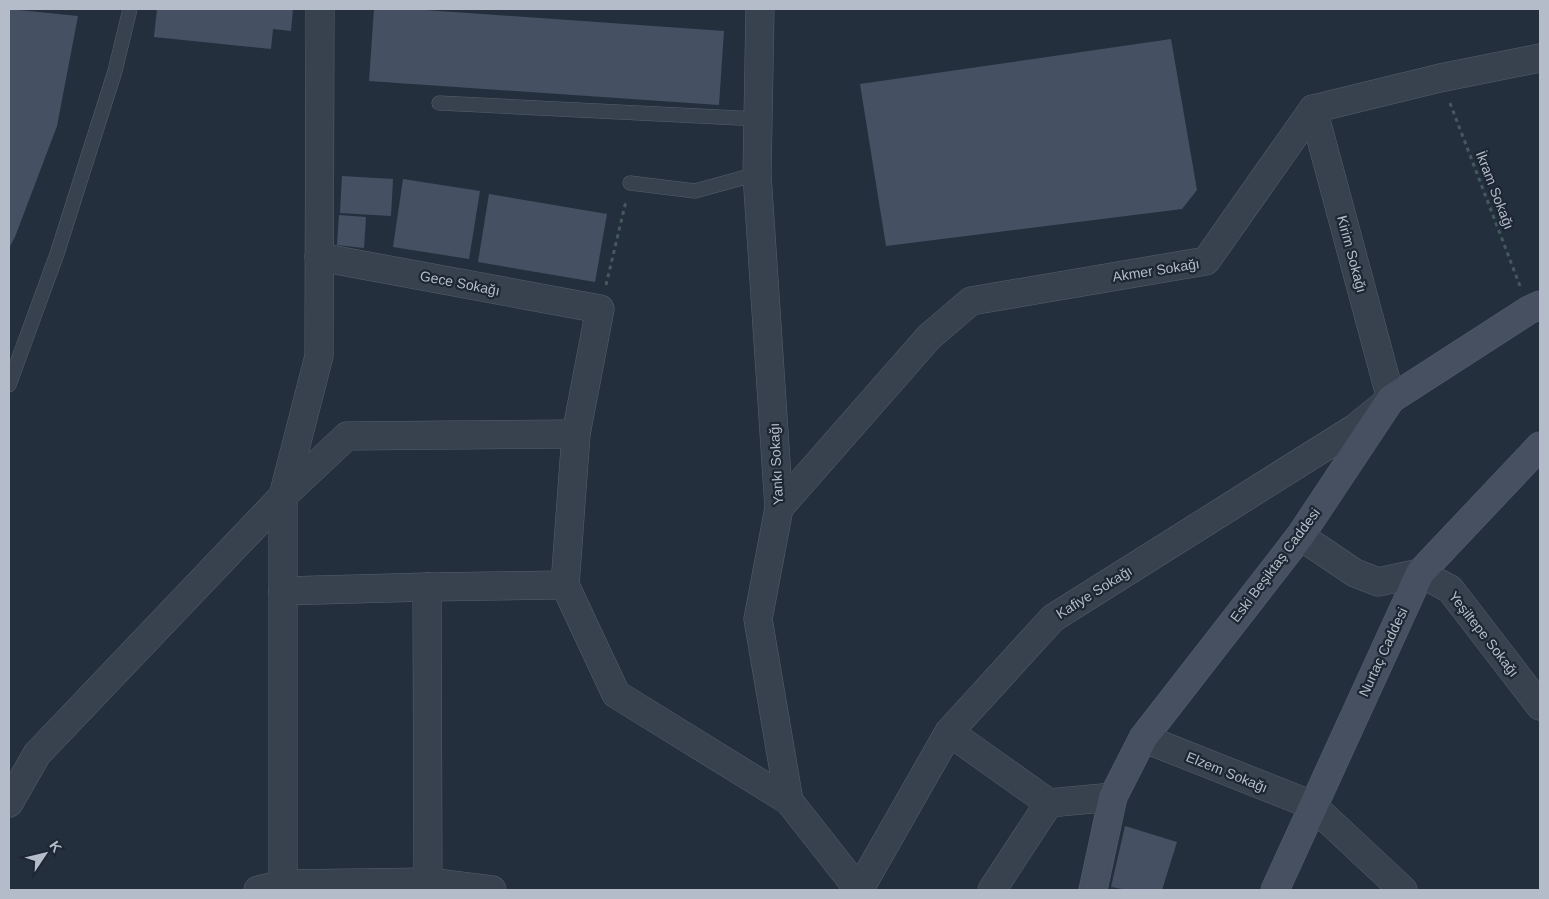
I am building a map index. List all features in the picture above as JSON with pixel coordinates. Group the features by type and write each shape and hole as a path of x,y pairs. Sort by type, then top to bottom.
{"street":[{"path":"320,9 319,356 283,496 283,591 275,888 428,886 492,890"},
{"name":"Yankı Sokağı","path":"760,9 757,174 779,508 758,620 789,801 859,890"},
{"path":"1313,109 1440,78 1540,58"},
{"name":"Kirim Sokağı","path":"1313,109 1391,399"},
{"name":"Akmer Sokağı","path":"779,508 929,337 971,301 1206,262 1313,109"},
{"name":"Gece Sokağı","path":"319,257 600,309"},
{"name":"Eski Beşiktaş Caddesi","path":"1093,890 1113,797 1142,738 1300,536 1391,399 1535,307"},
{"path":"600,309 576,434 564,585 616,694 789,801"},
{"name":"Kafiye Sokağı","path":"859,890 949,732 1053,618 1355,428 1391,399"},
{"path":"9,803 37,754 283,496 347,436 576,434"},
{"name":"Nurtaç Caddesi","path":"1275,890 1312,805 1420,573 1540,446"},
{"path":"1300,536 1355,573 1378,582 1420,573"},
{"name":"Yeşiltepe Sokağı","path":"1420,573 1450,589 1540,706"},
{"path":"283,591 564,585"},
{"path":"427,587 428,886"},
{"path":"949,732 1049,803 1113,797"},
{"name":"Elzem Sokağı","path":"1142,738 1312,805"},
{"path":"992,890 1049,803"},
{"path":"1312,805 1403,890"}],"lane":[{"path":"9,385 57,254 115,71 130,9"},
{"path":"438,103 759,120"},
{"path":"630,183 695,191 757,174"}],"path":[{"name":"İkram Sokağı","path":"1440,78 1535,307"},
{"path":"600,309 630,183"}],"building":[{"path":"9,9 78,16 57,126 15,237 9,248"},
{"path":"157,9 293,9 291,31 273,29 271,49 154,37"},
{"path":"374,9 411,9 724,31 719,105 369,81"},
{"path":"1171,39 1197,190 1182,209 886,246 860,84"},
{"path":"342,176 393,179 391,216 340,213"},
{"path":"403,179 480,191 469,259 393,247"},
{"path":"489,194 607,214 595,282 478,262"},
{"path":"339,215 366,217 364,248 337,245"},
{"path":"1125,826 1177,842 1162,890 1128,890 1111,887"}]}
